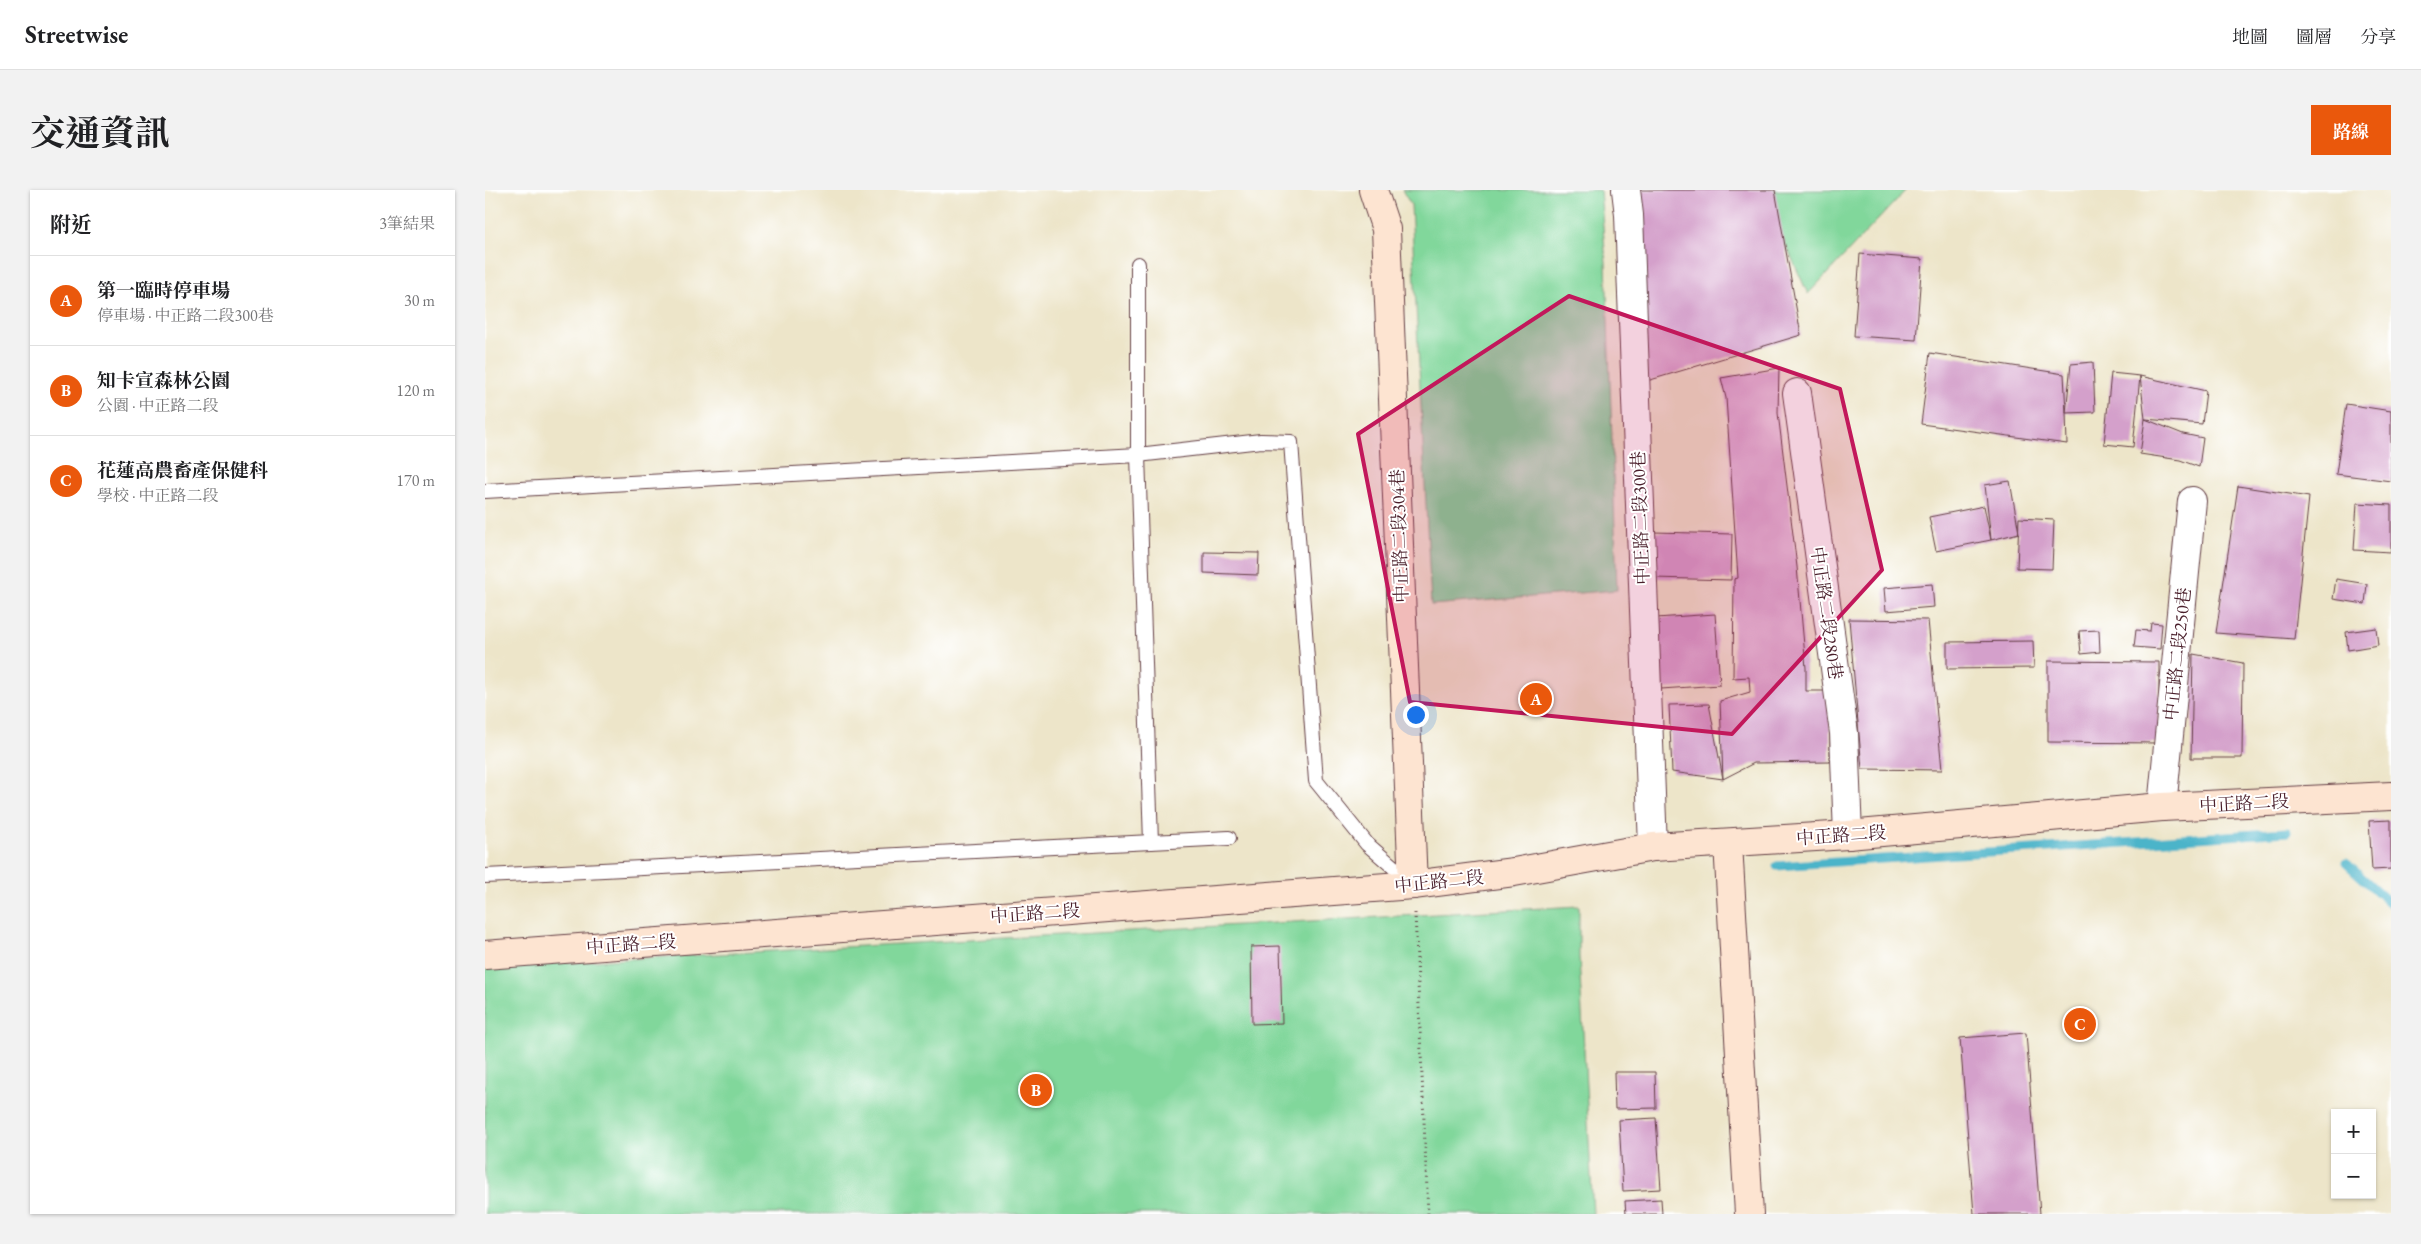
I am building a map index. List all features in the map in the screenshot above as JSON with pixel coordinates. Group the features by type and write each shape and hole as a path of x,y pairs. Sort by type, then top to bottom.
{"street":[{"name":"中正路二段304巷","path":"1373,190 1385,229 1413,885"},
{"name":"中正路二段300巷","path":"1626,190 1629,215 1653,847"},
{"name":"中正路二段280巷","path":"1797,393 1844,733 1848,835"},
{"name":"中正路二段250巷","path":"2162,807 2192,501"},
{"name":"中正路二段","path":"485,955 1413,885 1514,872 1653,847 1848,835 2162,807 2391,796"},
{"path":"1728,843 1749,1214"}],"lane":[{"path":"1138,264 1138,455 1151,842"},
{"path":"485,491 1138,455 1261,441 1291,442 1316,781 1367,844 1413,885"},
{"path":"485,876 1229,838"}],"path":[{"path":"1413,885 1428,1214"}],"highlighted area":[{"path":"1569,296 1840,389 1882,570 1732,734 1410,702 1358,434"}],"green space":[{"path":"1402,190 1600,190 1606,262 1617,590 1431,605 1411,205"},
{"path":"1761,190 1906,190 1808,294"},
{"path":"1579,906 1579,957 1593,1214 485,1214 485,967"}],"building":[{"path":"1639,190 1775,190 1801,335 1647,381"},
{"path":"1860,254 1922,259 1916,340 1854,336"},
{"path":"1930,353 2064,374 2067,444 1921,424"},
{"path":"2093,362 2095,412 2066,413 2071,364"},
{"path":"1779,368 1778,413 1797,567 1806,668 1806,691 1830,691 1830,762 1754,763 1723,779 1720,701 1750,692 1749,677 1733,678 1734,579 1738,578 1726,398 1721,378"},
{"path":"2111,373 2140,376 2133,447 2104,444"},
{"path":"2140,376 2206,391 2202,424 2145,419"},
{"path":"2346,404 2391,411 2391,481 2336,474"},
{"path":"2145,419 2183,434 2203,438 2199,467 2180,460 2140,454"},
{"path":"2010,481 2019,533 1991,540 1985,485"},
{"path":"2238,486 2309,497 2294,639 2216,633"},
{"path":"2357,503 2391,505 2391,552 2354,550"},
{"path":"1984,506 1991,540 1936,551 1929,517"},
{"path":"2019,518 2054,520 2052,569 2017,568"},
{"path":"1654,532 1732,534 1731,580 1653,578"},
{"path":"1204,552 1259,553 1258,575 1204,573"},
{"path":"2336,579 2367,584 2365,604 2333,599"},
{"path":"1932,584 1934,607 1886,611 1884,588"},
{"path":"1715,614 1720,685 1661,689 1656,618"},
{"path":"1849,619 1928,620 1942,770 1862,769"},
{"path":"2151,623 2162,624 2160,649 2134,647 2136,630 2150,631"},
{"path":"2376,628 2378,645 2348,650 2346,632"},
{"path":"2099,630 2100,652 2081,654 2079,631"},
{"path":"2033,641 2034,668 1947,669 1947,642"},
{"path":"2193,654 2243,663 2242,758 2191,758"},
{"path":"2048,661 2159,662 2159,743 2048,742"},
{"path":"1709,704 1723,779 1672,772 1669,705"},
{"path":"2391,820 2391,869 2372,870 2369,821"},
{"path":"1280,946 1282,1023 1252,1024 1251,947"},
{"path":"2026,1033 2040,1214 1974,1214 1960,1038"},
{"path":"1614,1072 1655,1072 1656,1108 1615,1109"},
{"path":"1656,1118 1661,1189 1623,1191 1619,1120"},
{"path":"1661,1199 1662,1214 1626,1214 1625,1201"}],"waterway":[{"path":"1777,866 2287,832"},
{"path":"2346,863 2391,904"}],"place":[{"name":"第一臨時停車場","path":"1536,699"},
{"name":"花蓮高農畜產保健科","path":"2080,1024"},
{"name":"知卡宣森林公園","path":"1036,1090"}]}
